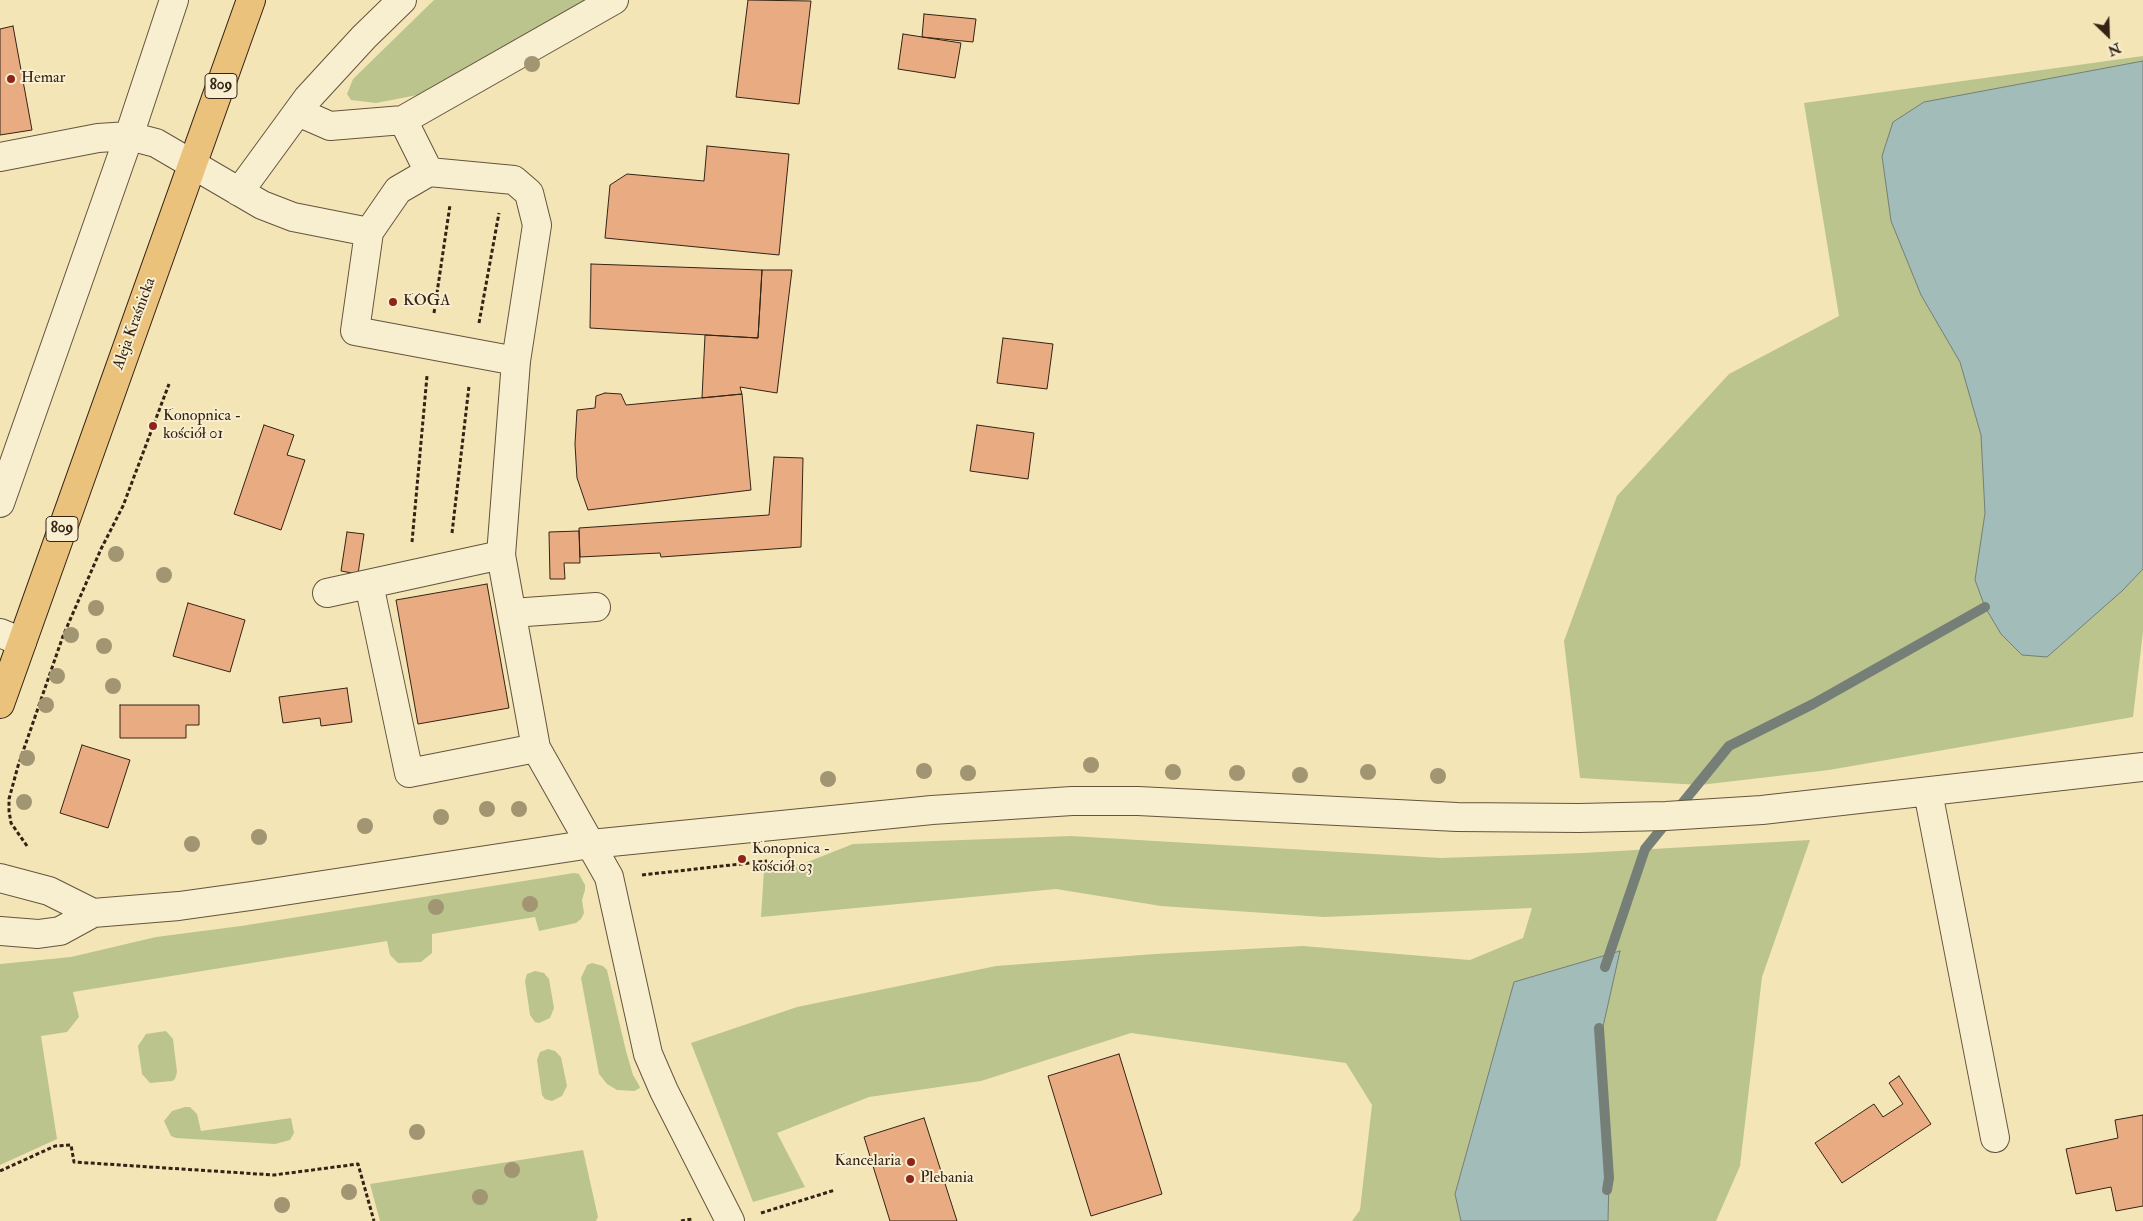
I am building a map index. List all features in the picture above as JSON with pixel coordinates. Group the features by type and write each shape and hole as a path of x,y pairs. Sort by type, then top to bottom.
{"main road":[{"name":"Aleja Kraśnicka","path":"0,704 11,638 192,165 250,3"}],"street":[{"path":"0,503 129,136 174,0"},
{"path":"239,192 307,99 364,37 402,0"},
{"path":"298,112 330,126 403,120 614,0"},
{"path":"403,120 441,173"},
{"path":"0,157 98,138 129,136 156,143 262,205 293,217 368,232"},
{"path":"516,361 355,331 368,232 398,190 441,173 514,180 528,193 537,225 516,361 501,555 536,748 609,877 648,1054 664,1091 730,1221"},
{"path":"327,593 501,555"},
{"path":"369,584 409,773 536,748"},
{"path":"512,613 596,607"},
{"path":"0,930 38,934 60,931 93,913 179,906 591,844 932,810 1072,801 1138,801 1457,817 1599,818 1690,815 1762,810 2143,767"},
{"path":"1928,792 1995,1138"},
{"path":"0,878 49,891 93,913"}],"path":[{"path":"409,575 430,345 441,173"},
{"path":"27,846 11,823 9,811 9,799 18,766 63,636 123,506 168,384"},
{"path":"635,876 768,861"},
{"path":"0,1171 55,1146 71,1145 74,1162 274,1175 358,1164 374,1221"}],"green space":[{"path":"434,0 589,0 433,92 376,103 351,100 347,94 353,79"},
{"path":"2143,56 2143,632 2133,717 1829,770 1700,785 1580,778 1564,641 1617,496 1729,374 1839,316 1804,103"},
{"path":"1071,836 1441,858 1583,853 1810,840 1762,977 1740,1166 1716,1221 1352,1221 1360,1210 1372,1105 1346,1063 1131,1033 981,1081 869,1097 777,1133 805,1187 753,1202 691,1043 797,1007 996,966 1155,954 1303,946 1470,960 1523,938 1532,908 1324,917 1161,906 1056,889 761,917 764,870 805,863 853,844"},
{"path":"574,873 579,874 585,885 582,900 584,913 576,923 539,931 535,917 432,934 432,953 421,962 398,963 390,955 387,941 73,992 79,1017 67,1032 41,1036 57,1139 0,1165 0,964 71,957 156,937 241,926"},
{"path":"592,963 603,966 607,970 626,1051 633,1075 640,1088 634,1091 617,1090 607,1084 599,1074 581,978 587,965"},
{"path":"535,971 544,973 549,979 554,1008 550,1018 539,1023 535,1022 530,1015 525,981 527,974"},
{"path":"166,1031 173,1039 177,1072 175,1079 172,1081 150,1083 142,1074 138,1046 146,1034"},
{"path":"548,1049 555,1051 561,1057 567,1086 562,1096 552,1101 545,1099 542,1095 537,1060 540,1052"},
{"path":"190,1107 197,1114 201,1131 291,1118 294,1133 290,1140 275,1144 176,1138 171,1136 164,1121 172,1111"},
{"path":"583,1150 598,1217 596,1221 380,1221 370,1184"}],"water":[{"path":"2143,61 2143,569 2122,591 2047,657 2022,655 2001,634 1985,607 1975,580 1985,513 1981,435 1960,362 1921,295 1891,221 1882,156 1893,122 1924,102"},
{"path":"1620,951 1598,1049 1609,1178 1608,1221 1461,1221 1455,1194 1514,982"}],"building":[{"path":"748,0 811,1 799,104 736,97"},
{"path":"924,14 976,19 973,42 922,37"},
{"name":"Hemar","path":"13,26 32,130 0,135 0,29"},
{"path":"903,34 961,43 955,78 898,69"},
{"path":"707,146 789,154 779,255 605,238 610,185 627,174 704,181"},
{"path":"591,264 762,270 758,338 590,328"},
{"path":"762,270 792,270 777,393 740,387 742,394 702,398 705,335 758,338"},
{"path":"1003,338 1053,344 1047,389 997,383"},
{"path":"605,393 621,394 626,405 742,394 751,490 588,510 577,478 575,444 577,410 595,408 596,396"},
{"path":"264,425 294,435 287,455 305,460 281,530 234,514"},
{"path":"977,425 1034,433 1028,479 970,471"},
{"path":"774,457 803,458 801,547 661,557 660,553 580,557 579,528 769,515"},
{"path":"579,531 580,563 564,563 565,579 550,579 549,532"},
{"path":"347,532 364,534 358,574 341,571"},
{"path":"487,584 509,708 418,724 396,600"},
{"path":"188,603 245,620 230,672 173,656"},
{"path":"347,688 352,722 321,726 320,718 283,723 279,697"},
{"path":"120,705 199,705 199,725 186,725 186,738 120,738"},
{"path":"82,745 130,760 108,828 60,813"},
{"path":"1119,1054 1162,1194 1091,1216 1048,1076"},
{"path":"1899,1076 1931,1124 1842,1183 1815,1143 1874,1104 1883,1117 1903,1104 1889,1083"},
{"path":"2143,1115 2143,1206 2116,1211 2111,1187 2076,1194 2066,1149 2118,1138 2115,1120"},
{"name":"Plebania","path":"924,1118 957,1221 890,1221 864,1137"}],"waterway":[{"path":"1605,967 1645,849 1729,746 1813,704 1985,607"},
{"path":"1599,1028 1609,1178 1607,1190"}],"place":[{"name":"Hemar","path":"11,79"},
{"name":"KOGA","path":"393,302"},
{"name":"Konopnica - kościół 01","path":"153,426"},
{"name":"Konopnica - kościół 03","path":"742,859"},
{"name":"Kancelaria","path":"911,1162"},
{"name":"Plebania","path":"910,1179"}]}
